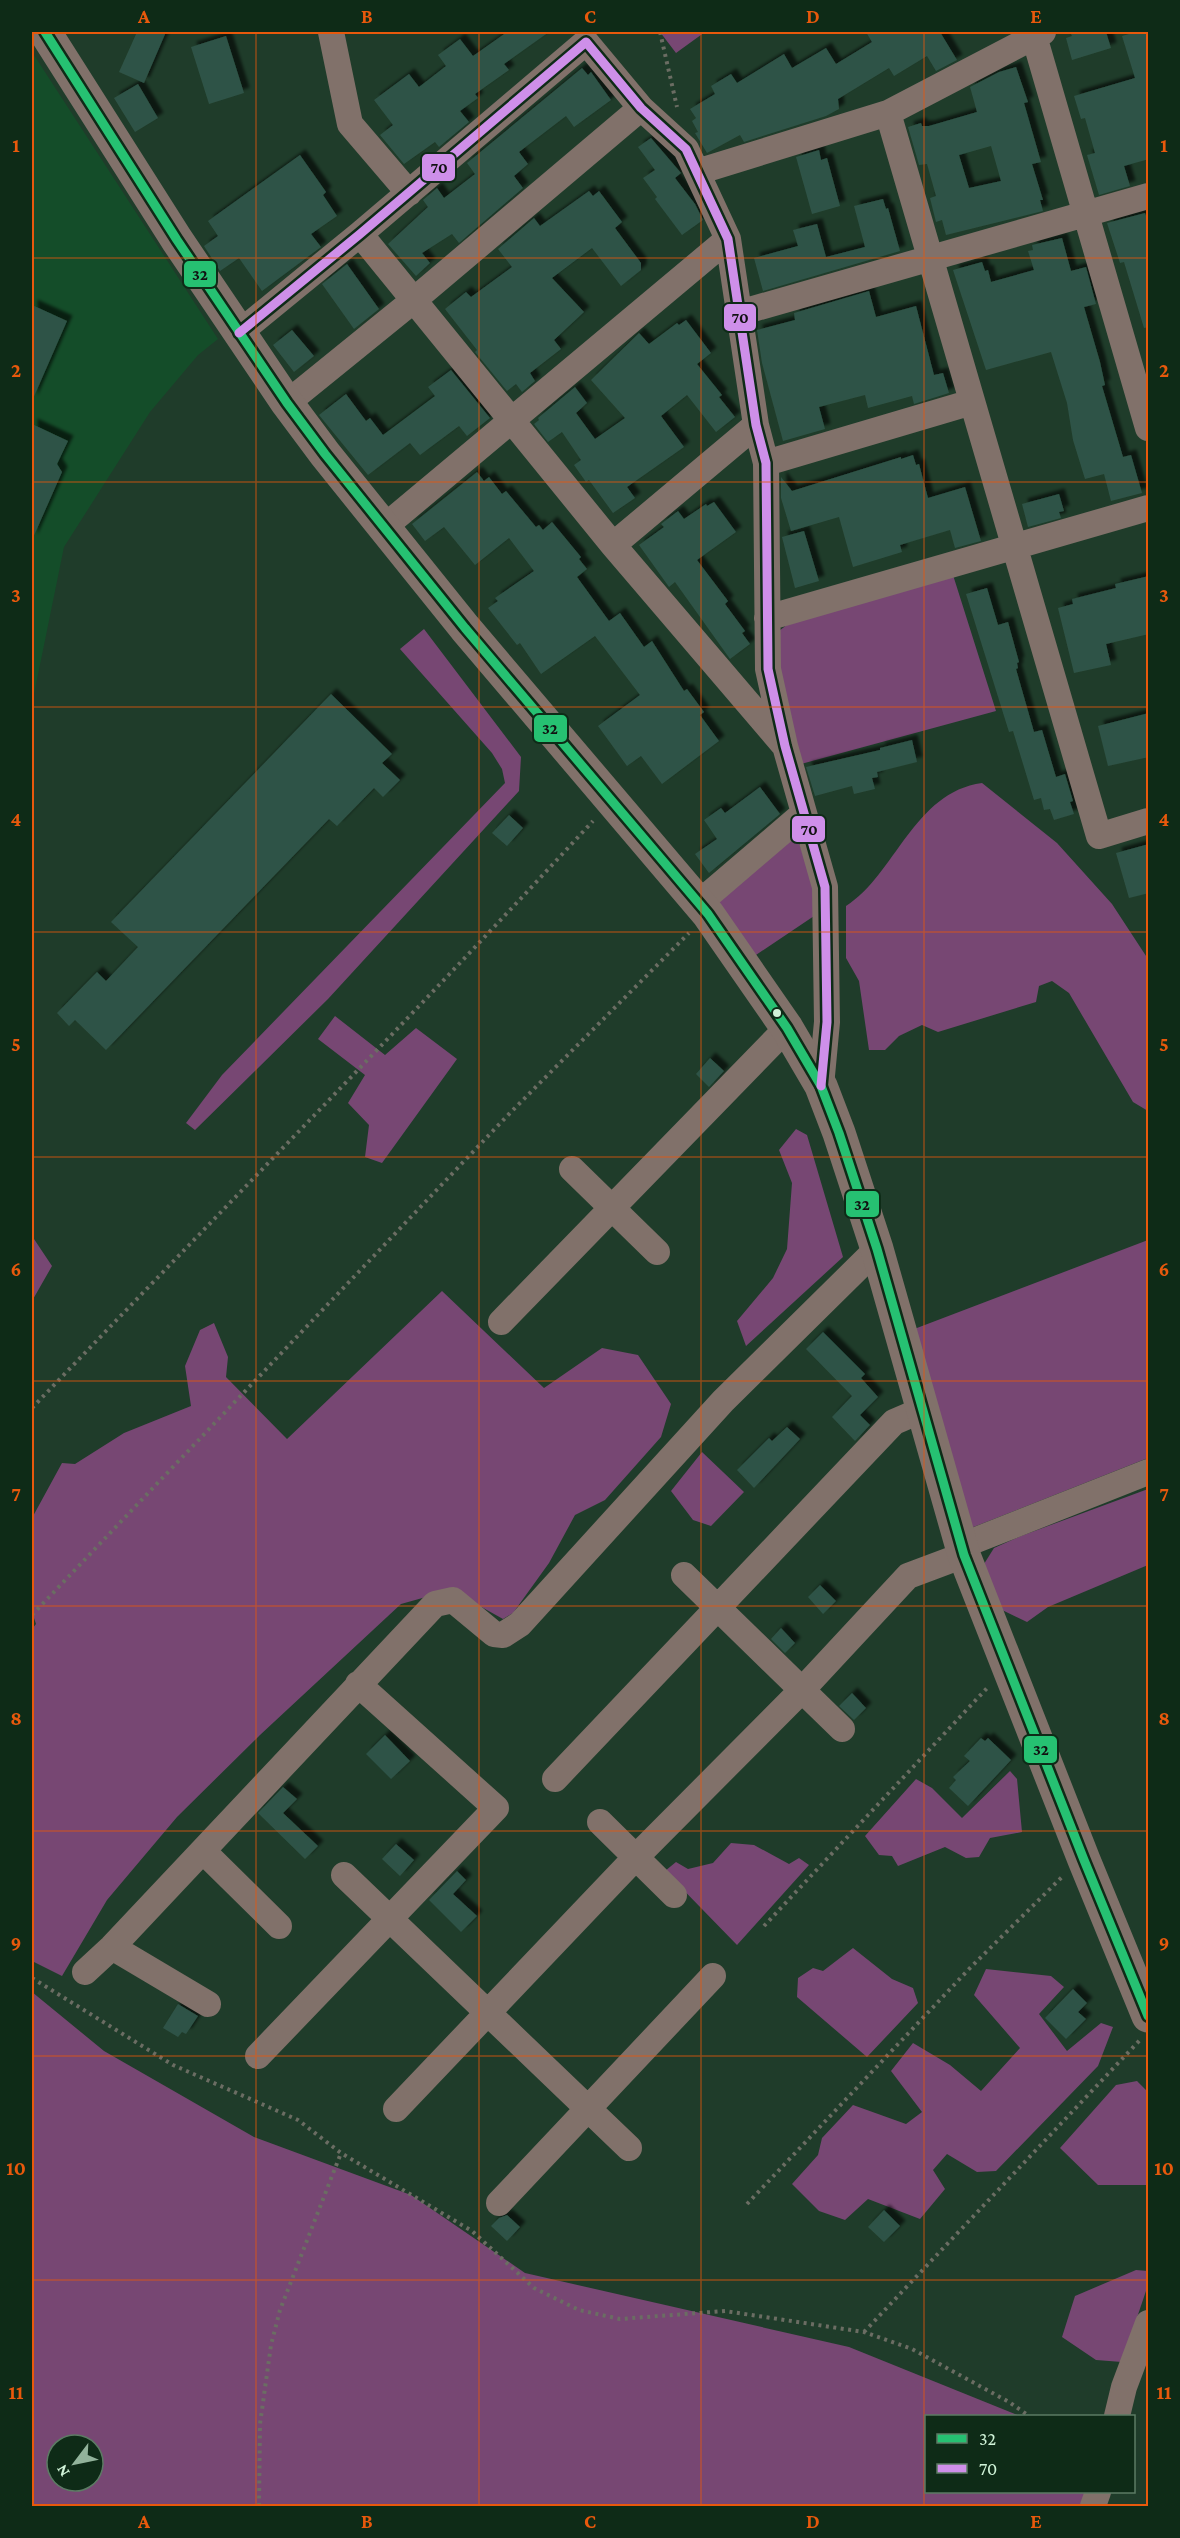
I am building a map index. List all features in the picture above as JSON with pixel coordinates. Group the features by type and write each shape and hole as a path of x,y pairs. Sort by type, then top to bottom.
{"street":[{"path":"45,32 238,333 287,403 383,528 465,628 703,908 787,1028 821,1086 877,1249 962,1550 1084,1860 1144,2027"},
{"path":"330,32 350,124 409,193"},
{"path":"697,172 888,113 1039,34 1087,214 1149,428"},
{"path":"238,333 360,234 586,42 641,108 686,149 728,239 756,425 766,463 768,669 785,746 825,887 827,1022 821,1086"},
{"path":"287,403 414,300 641,108"},
{"path":"888,113 1099,836 1149,821"},
{"path":"739,313 1149,196"},
{"path":"360,234 613,545 785,746"},
{"path":"383,528 728,239"},
{"path":"766,463 972,402"},
{"path":"613,545 756,425"},
{"path":"767,618 1149,508"},
{"path":"703,908 803,814"},
{"path":"501,1322 787,1028"},
{"path":"572,1169 657,1252"},
{"path":"85,1972 112,1947 435,1604 453,1600 494,1634 503,1635 520,1624 723,1401 877,1249"},
{"path":"555,1779 894,1422 922,1410"},
{"path":"396,2109 636,1857 802,1690 908,1576 962,1550 1149,1472"},
{"path":"684,1575 842,1729"},
{"path":"258,2056 496,1808 358,1684"},
{"path":"600,1822 674,1894"},
{"path":"203,1851 279,1926"},
{"path":"344,1875 629,2148"},
{"path":"112,1947 207,2004"},
{"path":"499,2203 713,1976"},
{"path":"1117,2415 1124,2387 1149,2323"}],"path":[{"path":"660,32 686,149"},
{"path":"32,1408 326,1101 461,964 613,800"},
{"path":"32,1615 703,908"},
{"path":"764,1926 1008,1666"},
{"path":"747,2204 978,1960 1056,1881 1084,1860"},
{"path":"32,1978 173,2065 298,2120 341,2153 472,2231 534,2288 579,2310 620,2319 725,2312 864,2332 912,2349 1009,2402 1028,2415"},
{"path":"864,2332 1144,2027"},
{"path":"259,2506 260,2424 271,2345 280,2310 341,2153"}],"shaded area":[{"path":"660,32 705,32 676,53"},
{"path":"32,52 218,339 198,355 150,412 64,547 32,704"},
{"path":"953,575 996,711 801,764 778,664 779,631 788,624"},
{"path":"424,629 521,757 519,791 328,999 195,1130 186,1123 222,1075 505,783 502,769 492,753 400,649"},
{"path":"982,783 1057,843 1112,904 1148,959 1148,1111 1133,1102 1069,993 1052,981 1039,986 1036,1002 938,1032 922,1025 899,1036 885,1050 869,1050 859,981 846,958 846,906 863,892 922,818 939,802 959,790"},
{"path":"789,840 795,840 800,845 815,893 817,914 753,957 718,909 720,893"},
{"path":"335,1016 385,1055 416,1028 457,1059 382,1163 365,1157 369,1125 348,1103 365,1075 318,1039"},
{"path":"796,1129 807,1135 843,1257 746,1346 737,1321 773,1278 787,1249 792,1183 779,1150"},
{"path":"32,1236 52,1266 32,1301"},
{"path":"1148,1240 1148,1458 971,1528 909,1331"},
{"path":"442,1291 544,1388 602,1348 638,1355 671,1404 661,1437 605,1500 575,1515 549,1563 513,1613 503,1619 451,1590 401,1604 260,1735 177,1817 107,1900 62,1976 32,1961 32,1629 36,1624 32,1612 32,1518 62,1463 75,1464 124,1433 191,1406 185,1366 200,1330 214,1323 228,1357 226,1377 287,1439"},
{"path":"702,1452 744,1492 711,1526 693,1520 671,1491"},
{"path":"1148,1489 1148,1565 1048,1607 1027,1622 1000,1609 984,1564 994,1548"},
{"path":"1010,1771 1017,1779 1022,1832 990,1838 979,1857 966,1858 945,1847 898,1866 892,1856 879,1855 865,1836 916,1779 932,1788 962,1818"},
{"path":"731,1843 754,1845 789,1864 799,1858 809,1865 737,1945 665,1871 676,1862 688,1869 713,1863"},
{"path":"853,1948 892,1979 913,1988 918,2003 867,2057 797,1997 798,1978 813,1968 823,1971"},
{"path":"986,1969 1051,1976 1064,1987 1039,2014 1067,2051 1101,2023 1113,2027 1098,2066 996,2171 977,2172 947,2154 933,2170 945,2189 920,2219 868,2199 845,2220 819,2211 792,2184 818,2155 822,2138 853,2105 906,2124 922,2112 891,2071 913,2043 950,2065 981,2091 1020,2048 974,1995"},
{"path":"32,1992 104,2051 254,2137 411,2195 525,2273 849,2347 1018,2415 925,2415 925,2493 1088,2493 1082,2506 32,2506"},
{"path":"1137,2081 1148,2092 1148,2185 1098,2185 1060,2148 1116,2085"},
{"path":"1136,2270 1148,2271 1148,2285 1122,2362 1096,2360 1062,2337 1075,2296"}],"building":[{"path":"137,32 166,32 144,83 119,72"},
{"path":"507,32 549,32 504,64 509,70 475,94 478,98 460,111 469,122 439,147 435,142 404,164 380,135 393,125 374,100 409,74 419,87 446,66 438,55 460,39 473,56"},
{"path":"866,32 940,32 957,60 936,71 927,56 894,76 889,68 838,99 839,109 826,116 744,142 740,135 707,153 695,133 698,132 692,121 696,118 690,109 715,94 711,86 731,74 737,83 784,54 792,68 826,48 836,64 872,42"},
{"path":"1070,32 1106,32 1111,48 1072,60 1066,38 1072,36"},
{"path":"1136,32 1149,32 1149,159 1124,166 1130,186 1099,195 1087,155 1095,153 1085,118 1081,119 1074,96 1135,78 1122,36"},
{"path":"226,36 244,93 209,104 191,47"},
{"path":"1016,67 1028,102 1024,103 1041,162 1032,164 1043,200 1040,200 1043,211 946,235 942,220 936,222 930,198 936,196 927,164 919,165 908,127 921,123 922,126 929,126 977,112 970,87 999,72","holes":["991,146 1001,181 969,188 959,155"]},
{"path":"582,68 588,75 591,72 611,100 574,127 566,116 519,152 528,164 514,176 523,188 459,243 452,234 422,253 430,263 416,276 388,244 428,207 423,200 437,188 444,198 475,174 467,163"},
{"path":"138,84 158,118 135,132 114,98"},
{"path":"651,138 681,173 675,178 695,204 703,220 682,235 655,199 657,197 643,178 655,170 638,147"},
{"path":"819,150 821,160 827,158 840,206 812,214 796,157"},
{"path":"300,155 326,192 323,195 337,216 311,234 321,247 262,291 239,258 220,271 204,246 218,236 208,221"},
{"path":"589,191 593,196 599,191 622,222 615,228 641,263 641,270 621,286 592,248 552,278 584,312 554,340 561,349 530,373 535,381 522,392 516,384 507,391 475,352 477,350 445,309 466,292 471,297 512,267 498,249 534,218 540,226"},
{"path":"883,199 886,209 888,208 900,251 763,291 754,258 798,246 793,230 817,224 826,257 865,247 854,206"},
{"path":"1145,213 1149,224 1149,327 1144,328 1124,262 1120,263 1107,223"},
{"path":"1062,238 1071,271 1086,267 1096,304 1084,307 1100,362 1105,385 1102,386 1123,457 1131,455 1142,493 1111,501 1104,474 1085,479 1073,440 1067,403 1051,352 986,370 953,270 982,262 985,271 988,270 991,282 1034,270 1028,251 1033,250 1032,245"},
{"path":"347,264 379,309 354,329 322,284"},
{"path":"869,291 876,317 916,306 934,375 943,373 949,393 914,404 912,396 868,408 865,395 819,407 825,429 783,441 762,363 757,330 795,320 794,313"},
{"path":"32,305 67,321 32,401"},
{"path":"686,320 711,353 697,364 722,395 719,397 735,417 716,432 687,395 661,416 684,447 627,487 635,498 613,513 589,480 586,482 574,465 581,460 562,432 548,442 534,424 575,387 587,403 576,413 595,439 625,418 591,380 639,333 649,344 677,323 679,325"},
{"path":"292,330 314,356 294,372 273,345"},
{"path":"451,370 490,418 467,436 459,426 420,455 410,443 368,475 319,415 346,394 366,421 370,418 383,435 435,396 428,387"},
{"path":"32,424 68,441 57,464 62,472 32,540"},
{"path":"913,455 916,465 919,464 928,498 965,487 981,541 955,548 950,530 900,545 902,552 853,567 839,517 791,531 781,498 781,477 792,491"},
{"path":"477,472 484,481 489,477 502,494 506,491 536,527 539,525 543,530 552,522 581,557 579,559 587,569 577,577 609,621 620,613 644,647 652,641 684,691 687,689 704,712 700,715 719,741 662,784 641,756 627,766 598,726 640,695 595,636 541,674 520,643 517,645 488,608 498,601 495,598 534,571 509,538 475,565 444,527 425,541 412,524"},
{"path":"1059,494 1064,511 1059,512 1061,518 1028,527 1022,504"},
{"path":"714,502 736,532 697,560 728,601 725,604 745,631 742,633 750,644 730,659 675,582 669,587 639,545 664,527 661,524 678,511 684,519 706,504 707,506"},
{"path":"804,531 819,581 795,588 782,537"},
{"path":"1149,576 1149,634 1106,644 1111,665 1074,673 1058,608 1073,604 1072,599 1116,588 1115,584"},
{"path":"987,588 998,625 1008,622 1019,662 1016,669 1034,732 1042,730 1056,777 1065,774 1073,801 1070,802 1074,814 1054,820 1050,809 1044,810 1041,798 1034,800 1013,731 1009,732 966,594"},
{"path":"331,694 392,754 382,763 400,780 383,797 374,788 337,826 329,819 106,1050 75,1020 69,1026 57,1013 97,972 106,981 138,947 111,922"},
{"path":"1149,713 1149,757 1108,766 1098,726"},
{"path":"912,740 917,762 877,772 878,777 872,778 875,789 854,794 852,786 815,796 806,767"},
{"path":"760,787 780,814 709,873 695,854 717,839 704,820 721,808 725,813"},
{"path":"509,815 523,828 507,846 492,833"},
{"path":"1149,844 1149,893 1129,898 1116,853"},
{"path":"710,1058 724,1071 709,1087 696,1074"},
{"path":"823,1332 865,1374 861,1378 878,1397 860,1415 870,1425 855,1441 832,1417 852,1396 806,1349"},
{"path":"787,1427 800,1439 754,1488 737,1470 769,1438 772,1441"},
{"path":"820,1585 836,1601 823,1614 808,1597"},
{"path":"781,1628 795,1643 785,1653 771,1639"},
{"path":"852,1693 866,1708 854,1720 839,1706"},
{"path":"385,1735 410,1761 391,1779 366,1754"},
{"path":"981,1738 985,1741 988,1738 1011,1760 968,1806 949,1788 956,1780 953,1777 970,1761 964,1756"},
{"path":"283,1787 297,1799 283,1813 318,1846 305,1859 258,1813"},
{"path":"396,1844 414,1860 400,1876 382,1859"},
{"path":"457,1871 466,1880 453,1894 477,1916 461,1932 429,1900"},
{"path":"1073,1989 1087,2003 1078,2012 1086,2019 1066,2039 1045,2018"},
{"path":"178,2004 198,2016 186,2034 182,2032 178,2037 163,2028"},
{"path":"884,2210 900,2226 884,2242 868,2227"},
{"path":"507,2215 520,2227 507,2241 491,2226 499,2218"}],"transit line":[{"name":"32","path":"45,32 177,240 287,403 325,454 465,628 708,914 787,1028 821,1086 877,1249 964,1555 1148,2016"},
{"name":"70","path":"239,333 360,234 586,42 641,108 686,149 728,239 756,425 766,463 768,669 785,746 825,887 827,1022 821,1086"}]}
